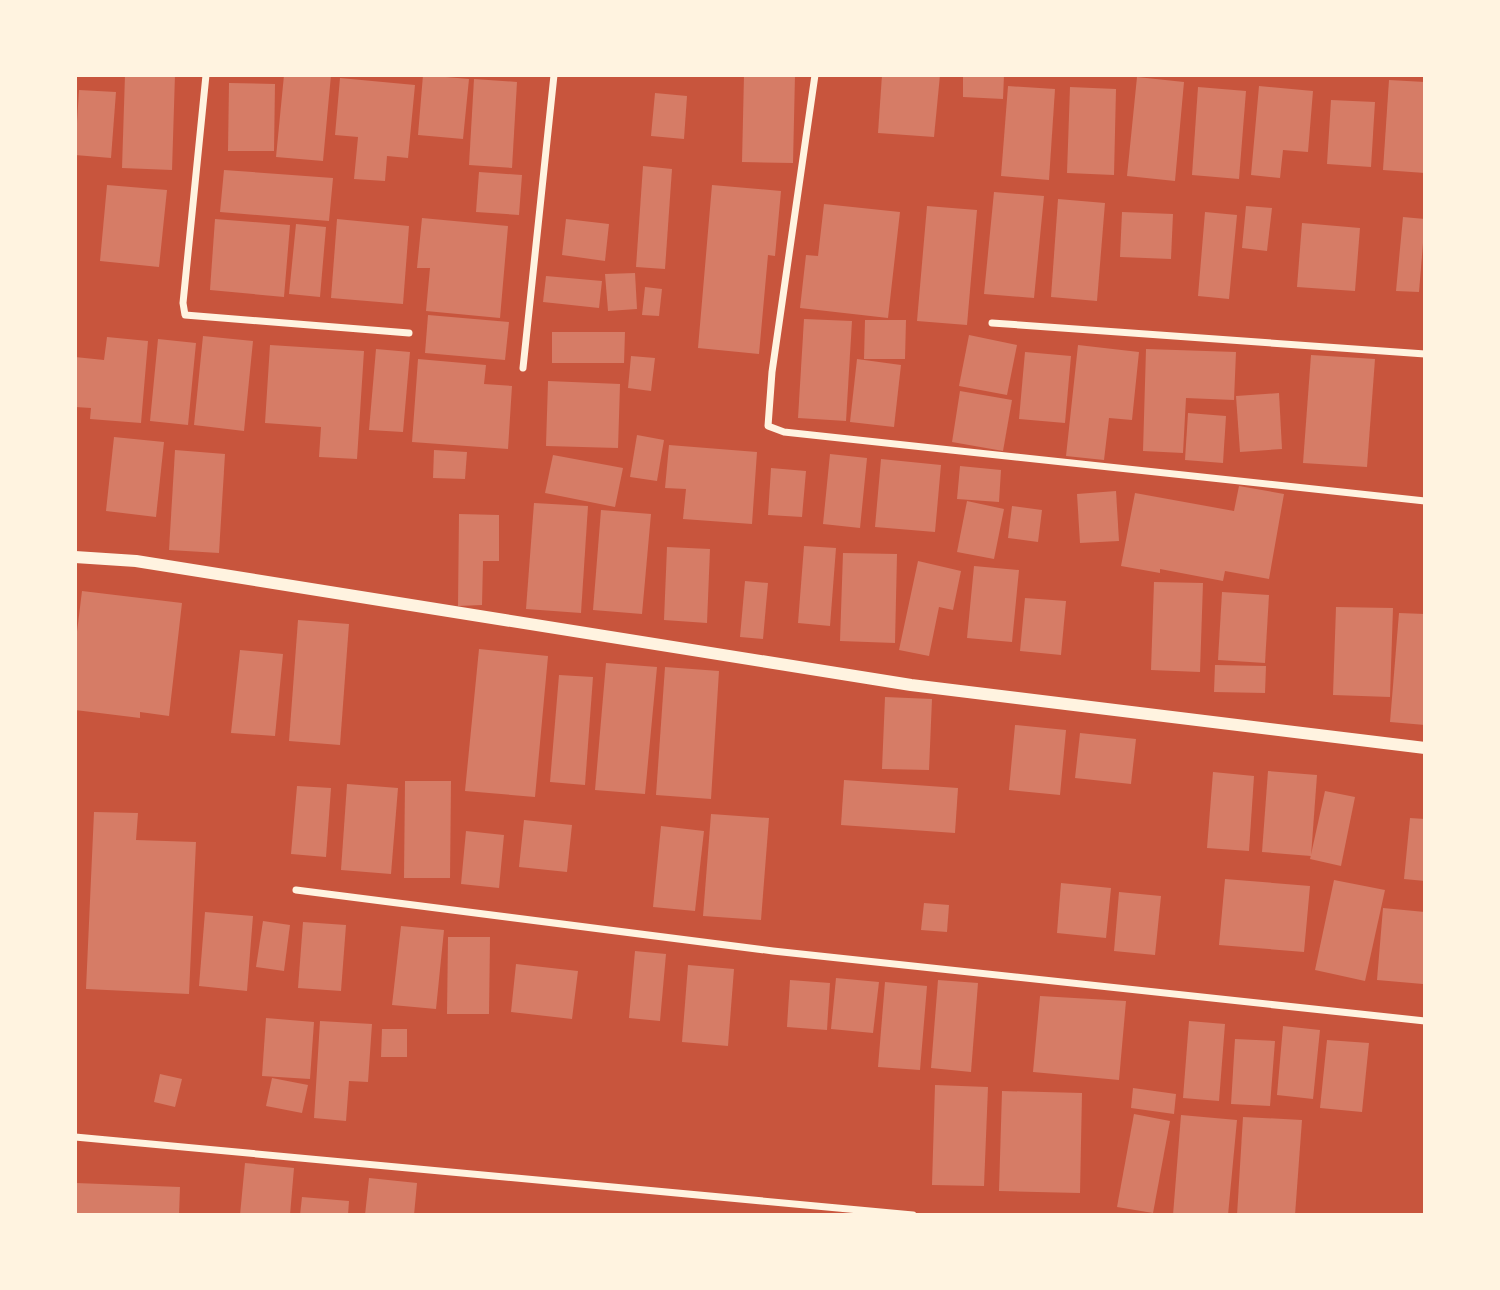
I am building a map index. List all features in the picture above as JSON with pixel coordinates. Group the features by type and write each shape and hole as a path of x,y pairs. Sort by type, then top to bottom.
{"street":[{"path":"206,75 183,303 185,315 409,333"},
{"path":"523,368 554,75"},
{"path":"815,75 772,372 768,426 784,432 1425,501"},
{"path":"992,323 1425,355"},
{"path":"75,557 136,561 911,685 1425,748"},
{"path":"296,890 772,951 1425,1021"},
{"path":"75,1137 854,1212 913,1215"}],"building":[{"path":"125,75 175,75 172,170 122,168"},
{"path":"284,75 331,75 323,161 276,157"},
{"path":"423,75 469,79 463,139 418,135"},
{"path":"744,75 795,75 793,163 742,162"},
{"path":"882,75 940,75 934,137 878,133"},
{"path":"963,75 1004,75 1003,99 963,97"},
{"path":"1137,77 1184,82 1175,181 1127,176"},
{"path":"340,78 415,85 408,158 387,156 385,181 354,179 358,137 335,135"},
{"path":"474,79 517,82 512,168 469,165"},
{"path":"1389,80 1425,82 1425,173 1383,170"},
{"path":"229,83 275,84 274,151 228,151"},
{"path":"1008,86 1055,89 1049,180 1001,176"},
{"path":"1259,86 1313,91 1308,152 1283,150 1280,178 1251,175"},
{"path":"1070,87 1116,89 1114,175 1067,173"},
{"path":"1198,87 1246,91 1239,179 1192,175"},
{"path":"79,90 116,92 111,158 75,155"},
{"path":"655,93 687,96 684,139 651,136"},
{"path":"1331,100 1375,102 1371,167 1327,164"},
{"path":"643,166 672,169 665,269 636,267"},
{"path":"224,170 333,178 329,221 220,212"},
{"path":"479,172 522,175 519,215 476,212"},
{"path":"107,185 167,190 159,267 100,261"},
{"path":"712,185 781,191 775,256 768,255 759,354 698,348"},
{"path":"994,192 1044,196 1034,298 984,294"},
{"path":"1058,199 1105,203 1097,301 1051,297"},
{"path":"824,204 900,212 888,318 800,308 806,255 818,256"},
{"path":"927,206 977,210 967,325 917,321"},
{"path":"1246,206 1272,208 1267,251 1242,248"},
{"path":"1122,212 1173,214 1171,259 1120,257"},
{"path":"1205,212 1237,215 1229,299 1198,296"},
{"path":"1403,217 1425,219 1419,292 1396,291"},
{"path":"422,218 508,226 500,318 426,311 430,268 417,268"},
{"path":"215,219 290,225 284,297 210,290"},
{"path":"337,219 409,226 403,304 331,298"},
{"path":"566,219 609,224 605,261 562,255"},
{"path":"1302,223 1360,228 1355,291 1297,287"},
{"path":"296,224 326,227 320,297 289,294"},
{"path":"635,273 637,309 608,311 605,274"},
{"path":"546,276 602,281 599,308 543,302"},
{"path":"645,287 662,289 659,316 642,315"},
{"path":"428,315 509,322 505,360 425,353"},
{"path":"804,319 852,321 846,421 798,418"},
{"path":"865,320 906,320 905,359 864,359"},
{"path":"552,332 625,332 624,363 552,363"},
{"path":"969,335 1017,345 1007,395 959,386"},
{"path":"203,336 253,341 244,431 194,425"},
{"path":"107,337 148,341 141,423 90,419 91,408 75,407 75,357 104,360"},
{"path":"158,339 196,343 188,425 150,421"},
{"path":"270,345 364,351 357,459 319,457 321,427 265,423"},
{"path":"1078,345 1139,352 1132,420 1109,418 1104,460 1066,456"},
{"path":"376,349 410,352 403,432 369,430"},
{"path":"1146,349 1236,352 1234,400 1186,398 1183,453 1143,451"},
{"path":"1025,352 1071,356 1065,423 1019,419"},
{"path":"1311,355 1375,359 1367,467 1303,463"},
{"path":"631,356 655,358 651,391 628,388"},
{"path":"418,359 486,365 484,384 512,386 508,449 412,442"},
{"path":"857,359 901,365 894,427 850,422"},
{"path":"548,381 620,384 618,448 546,446"},
{"path":"960,391 1012,400 1003,451 952,442"},
{"path":"1279,393 1282,449 1240,452 1236,396"},
{"path":"1188,413 1226,416 1223,463 1185,460"},
{"path":"637,435 664,440 657,481 630,477"},
{"path":"114,437 164,442 156,517 106,511"},
{"path":"669,445 757,452 752,524 683,519 686,489 665,488"},
{"path":"175,450 225,454 219,553 169,550"},
{"path":"434,450 467,452 465,479 433,478"},
{"path":"830,454 867,458 860,528 823,524"},
{"path":"553,455 623,468 615,507 545,493"},
{"path":"881,459 941,465 935,532 875,527"},
{"path":"960,466 1001,470 999,502 957,499"},
{"path":"771,468 806,471 802,517 768,515"},
{"path":"1239,486 1284,494 1269,579 1225,571 1223,581 1160,569 1160,573 1121,566 1135,493 1234,511"},
{"path":"1116,491 1119,541 1080,543 1077,494"},
{"path":"967,501 1004,509 994,559 957,552"},
{"path":"534,503 588,506 581,613 526,609"},
{"path":"1012,506 1042,510 1038,542 1008,538"},
{"path":"601,510 651,514 642,614 593,610"},
{"path":"459,514 499,515 499,561 483,561 482,605 458,606"},
{"path":"804,546 836,548 830,626 798,623"},
{"path":"667,547 710,549 707,623 664,620"},
{"path":"843,553 897,554 895,643 840,641"},
{"path":"918,561 961,571 953,610 939,607 929,656 899,650"},
{"path":"974,566 1019,570 1012,642 967,638"},
{"path":"745,581 768,583 763,639 740,637"},
{"path":"1154,582 1203,583 1200,672 1151,670"},
{"path":"82,591 182,603 169,716 140,712 140,718 75,710 75,648"},
{"path":"1222,592 1269,595 1265,663 1218,660"},
{"path":"1025,598 1066,601 1061,655 1020,651"},
{"path":"1336,607 1393,608 1390,697 1333,695"},
{"path":"1399,613 1425,614 1425,725 1390,722"},
{"path":"298,620 349,624 340,745 289,741"},
{"path":"479,649 548,656 535,797 465,791"},
{"path":"240,650 283,654 275,736 231,733"},
{"path":"606,663 657,667 645,794 595,790"},
{"path":"1215,665 1266,666 1265,693 1214,692"},
{"path":"665,667 719,671 711,799 656,795"},
{"path":"559,675 593,677 585,785 550,782"},
{"path":"885,697 932,699 929,770 882,769"},
{"path":"1015,725 1066,730 1060,795 1009,790"},
{"path":"1080,733 1136,739 1131,784 1075,778"},
{"path":"1268,771 1317,775 1311,856 1262,852"},
{"path":"1213,772 1254,776 1249,851 1207,848"},
{"path":"844,780 958,788 955,833 841,825"},
{"path":"405,781 451,781 450,878 404,878"},
{"path":"347,784 398,788 391,874 341,870"},
{"path":"297,786 331,788 326,857 291,854"},
{"path":"1325,791 1355,797 1341,866 1310,859"},
{"path":"94,812 138,813 136,840 196,842 189,994 86,989"},
{"path":"711,814 769,818 761,920 703,916"},
{"path":"1410,818 1425,819 1425,881 1404,879"},
{"path":"524,820 572,825 567,872 519,867"},
{"path":"661,826 704,831 695,911 653,907"},
{"path":"466,831 504,835 499,888 461,884"},
{"path":"1225,879 1310,886 1304,952 1219,945"},
{"path":"1334,880 1385,890 1365,981 1315,970"},
{"path":"1061,883 1111,888 1106,938 1057,933"},
{"path":"1119,892 1161,896 1155,955 1114,951"},
{"path":"924,903 949,905 947,932 921,930"},
{"path":"1383,908 1425,912 1423,984 1377,980"},
{"path":"205,912 253,916 247,991 199,986"},
{"path":"263,921 290,925 284,971 256,967"},
{"path":"303,922 346,925 341,991 298,988"},
{"path":"401,926 444,930 436,1009 392,1005"},
{"path":"448,937 490,937 489,1014 447,1014"},
{"path":"635,951 666,954 660,1021 629,1018"},
{"path":"516,964 578,971 572,1019 511,1012"},
{"path":"688,965 734,969 728,1046 682,1042"},
{"path":"836,978 879,982 873,1033 831,1029"},
{"path":"790,980 830,983 827,1030 787,1027"},
{"path":"938,980 978,983 971,1072 931,1068"},
{"path":"885,982 927,986 920,1070 878,1067"},
{"path":"1040,996 1126,1001 1119,1080 1033,1072"},
{"path":"266,1018 314,1022 310,1079 262,1076"},
{"path":"320,1021 372,1024 368,1082 349,1081 346,1121 314,1118"},
{"path":"1189,1021 1225,1024 1219,1101 1183,1098"},
{"path":"1283,1026 1320,1030 1313,1099 1277,1095"},
{"path":"382,1029 407,1029 407,1057 381,1057"},
{"path":"1235,1039 1275,1041 1270,1106 1231,1104"},
{"path":"1327,1040 1369,1043 1362,1112 1320,1108"},
{"path":"160,1074 182,1079 175,1107 154,1102"},
{"path":"272,1078 308,1085 302,1113 266,1106"},
{"path":"935,1085 988,1087 984,1186 932,1185"},
{"path":"1133,1088 1176,1094 1174,1114 1131,1108"},
{"path":"1002,1091 1082,1093 1080,1193 999,1191"},
{"path":"1134,1114 1170,1121 1153,1213 1117,1207"},
{"path":"1181,1115 1237,1120 1228,1215 1173,1215"},
{"path":"1243,1117 1302,1120 1295,1215 1237,1215"},
{"path":"245,1163 294,1168 290,1215 240,1215"},
{"path":"369,1178 417,1183 414,1215 365,1215"},
{"path":"76,1183 180,1187 179,1215 75,1215"},
{"path":"302,1197 349,1201 348,1215 300,1215"}]}
